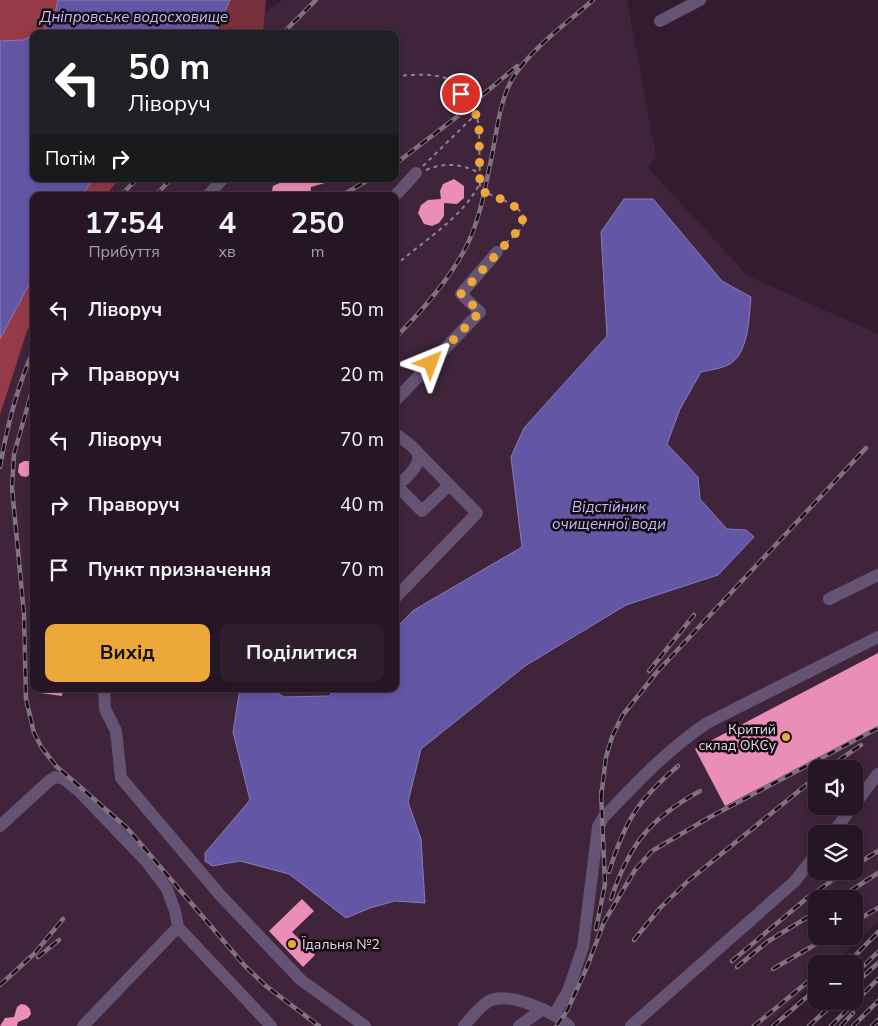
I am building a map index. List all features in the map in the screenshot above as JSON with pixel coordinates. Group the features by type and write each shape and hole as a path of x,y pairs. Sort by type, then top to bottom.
{"lane":[{"path":"660,21 700,0"},
{"path":"399,192 416,173"},
{"path":"211,192 220,182"},
{"path":"399,397 480,312 461,294 497,252"},
{"path":"399,436 417,452 477,513 399,594"},
{"path":"399,484 416,466 418,460 417,452"},
{"path":"399,490 422,511 449,485"},
{"path":"829,599 878,575"},
{"path":"519,1026 548,1012 568,991 583,946 598,827 603,818 658,760 707,722 878,637"},
{"path":"104,692 105,709 116,731 121,778 220,895 301,980 365,1026"},
{"path":"863,793 878,774"},
{"path":"0,826 54,778 64,778 80,792 146,861 167,889 175,911 178,927 270,1026"},
{"path":"631,1026 795,881 808,864"},
{"path":"83,1026 178,927"},
{"path":"464,1026 487,1002 509,999 548,1012 569,1026"}],"path":[{"path":"399,76 430,75 447,78 452,81 475,114 479,128 480,188 484,192 513,204 521,212 524,219 522,226 497,252"},
{"path":"416,173 475,114"},
{"path":"416,173 437,165 451,164 464,166 479,173"},
{"path":"399,263 469,202 480,183"}],"shaded area":[{"path":"0,0 58,0 53,22 44,30 30,30 30,37 23,40 0,41"},
{"path":"230,0 266,0 263,30 217,30"},
{"path":"283,0 627,0 656,156 648,168 748,276 878,334 878,921 863,936 863,890 808,890 808,945 853,945 843,955 808,955 808,988 767,1026 0,1026 0,415 30,325 30,692 399,692 399,192 108,192 117,182 399,182 399,30 263,30 263,14"},
{"path":"92,182 117,182 108,192 84,192"},
{"path":"30,283 30,325 0,415 0,339"}],"water":[{"name":"Дніпровське водосховище","path":"58,0 230,0 217,30 43,30 53,22"},
{"name":"Дніпровське водосховище","path":"30,37 30,182 92,182 84,192 30,192 30,283 0,339 0,41 23,40"},
{"name":"Відстійник очищенної води","path":"624,199 653,199 722,281 751,297 747,335 740,353 728,365 701,372 680,409 667,444 698,477 700,499 727,529 746,530 754,537 718,575 626,605 525,666 421,749 408,802 421,839 425,903 395,901 370,908 346,918 289,874 240,861 212,866 205,861 205,853 250,800 233,732 240,692 275,692 284,697 329,696 333,692 399,692 399,625 414,610 522,547 511,457 524,428 607,336 601,232"}],"building":[{"path":"454,179 464,186 464,198 457,204 444,203 444,216 439,223 432,226 424,224 418,213 421,205 428,200 441,199 440,191 443,184"},
{"path":"282,182 328,182 311,187 310,192 272,192 273,186"},
{"path":"24,461 30,461 30,475 26,477 21,476 18,472 19,464"},
{"name":"Критий склад ОКСу","path":"878,653 878,726 813,760 808,760 808,763 725,806 695,749"},
{"path":"40,692 63,692 62,696"},
{"name":"Їдальня №2","path":"302,899 314,911 292,932 315,955 303,967 269,931"},
{"path":"21,1004 26,1005 30,1009 31,1014 28,1018 18,1022 17,1026 0,1026 5,1018 14,1017 17,1007"}],"railway":[{"path":"286,30 316,0"},
{"path":"399,334 435,294 467,245 482,203 505,95 514,76 541,45 593,0"},
{"path":"399,161 454,119 517,66"},
{"path":"124,192 134,182"},
{"path":"159,192 168,182"},
{"path":"348,192 365,182"},
{"path":"0,467 13,407 30,359"},
{"path":"30,398 14,454 12,488 24,614 26,699 34,733 42,748 56,766 127,828 245,966 266,986 319,1026"},
{"path":"601,798 606,757 612,737 622,716 657,672 866,448"},
{"path":"649,671 694,615"},
{"path":"557,1025 567,1011 587,967 604,922 635,870 652,851 710,817 878,728"},
{"path":"839,760 861,745"},
{"path":"609,872 621,839 634,813 652,790 678,766"},
{"path":"634,940 660,908 688,881 808,784"},
{"path":"611,899 625,863 643,835 667,812 700,791"},
{"path":"596,929 605,884 601,792"},
{"path":"863,860 878,851"},
{"path":"852,890 878,873"},
{"path":"732,961 807,898 833,880"},
{"path":"863,917 878,908"},
{"path":"737,967 767,942 808,917"},
{"path":"0,985 34,954 63,919"},
{"path":"856,955 878,932"},
{"path":"38,957 59,940"},
{"path":"773,969 814,945"},
{"path":"863,966 878,952"},
{"path":"863,977 878,963"},
{"path":"831,1026 878,979"},
{"path":"754,1026 808,982"},
{"path":"773,1026 808,996"},
{"path":"853,1026 878,1001"},
{"path":"809,1026 826,1010"},
{"path":"841,1026 853,1013"},
{"path":"872,1026 878,1020"}],"place":[{"name":"Критий склад ОКСу","path":"786,737"},
{"name":"Їдальня №2","path":"292,944"}],"route":[{"path":"431,363 480,312 461,294 522,226 524,219 521,212 513,204 484,192 480,188 477,116 461,94"}]}
